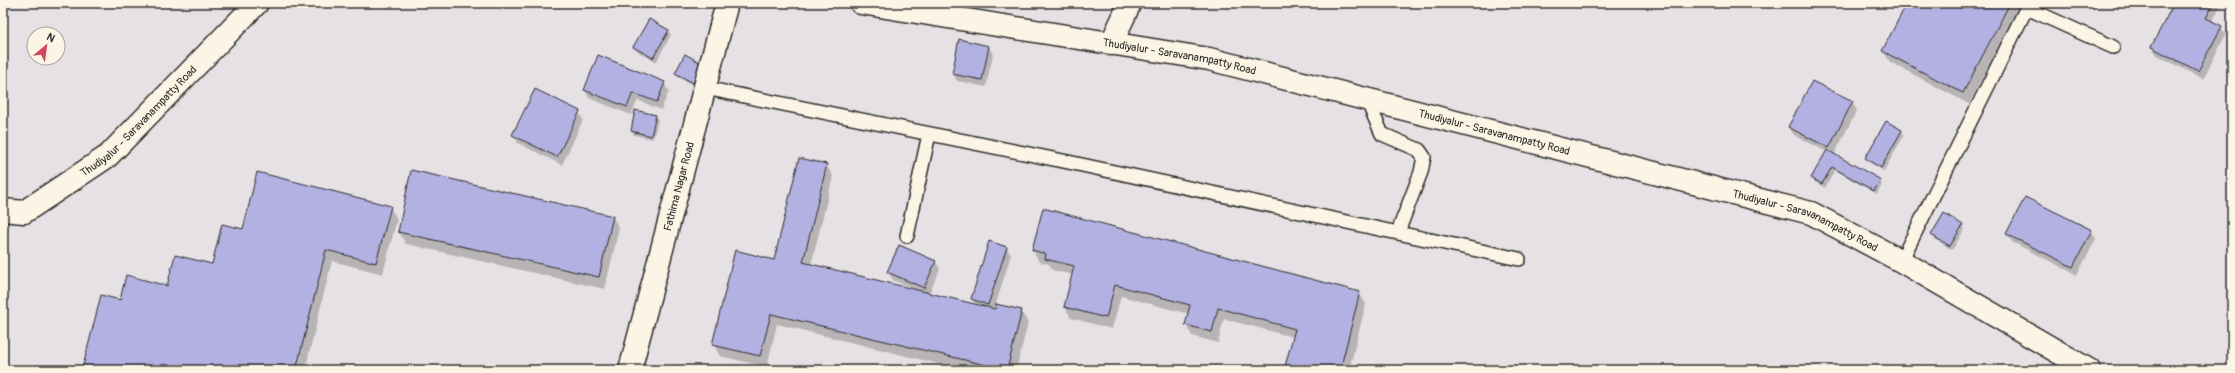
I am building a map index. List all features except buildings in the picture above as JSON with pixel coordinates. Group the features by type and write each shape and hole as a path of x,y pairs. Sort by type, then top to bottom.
{"main road":[{"name":"Thudiyalur - Saravanampatty Road","path":"3,210 24,212 108,156 257,3"},
{"name":"Fathima Nagar Road","path":"630,370 727,3"},
{"name":"Thudiyalur - Saravanampatty Road","path":"861,3 1209,59 1811,213 1901,261 2089,370"},
{"path":"1111,44 1130,3"}],"lane":[{"path":"1901,261 2028,5 2113,47"},
{"path":"705,88 1398,232 1520,259"},
{"path":"1367,100 1382,134 1419,150 1424,156 1421,172 1398,232"},
{"path":"907,236 929,134"}]}
